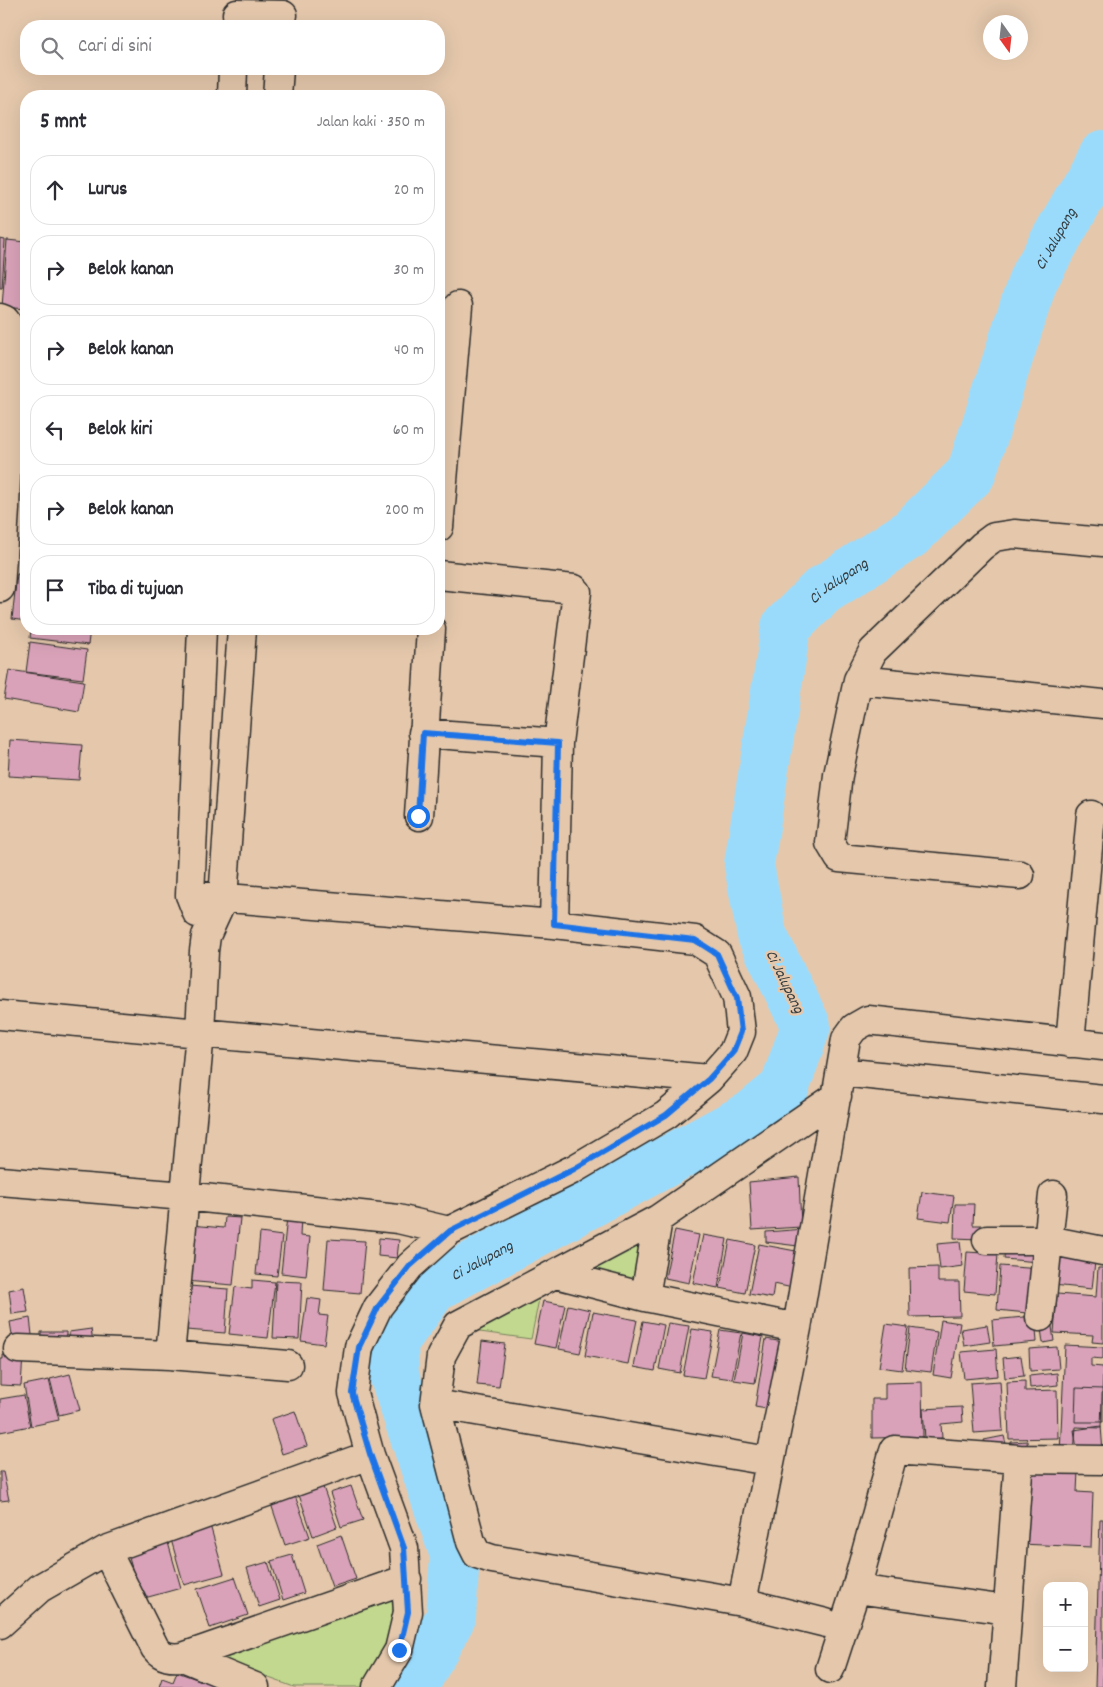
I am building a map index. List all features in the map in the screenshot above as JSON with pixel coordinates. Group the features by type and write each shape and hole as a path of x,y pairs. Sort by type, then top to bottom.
{"street":[{"path":"237,13 283,14"},
{"path":"232,90 234,75"},
{"path":"277,90 279,75"},
{"path":"445,457 458,306"},
{"path":"0,318 5,320 11,329 10,535 0,588"},
{"path":"1020,875 839,858 833,851 830,843 838,775 858,680 873,651 982,546 994,537 1014,534 1103,542"},
{"path":"445,577 574,589 577,592 558,743 554,924"},
{"path":"202,635 190,896 206,936"},
{"path":"170,1355 200,1033 206,936 224,899 242,635"},
{"path":"418,816 431,635"},
{"path":"858,680 1103,704"},
{"path":"423,733 558,743"},
{"path":"1070,1043 1091,815"},
{"path":"190,896 554,924 695,940 717,954 737,998 741,1032 733,1052 709,1079 666,1115 574,1169 450,1231 410,1266 378,1307 359,1347 352,1393 370,1454 404,1548 408,1612 399,1650 377,1687"},
{"path":"0,1015 709,1079"},
{"path":"742,1602 797,1328 846,1039 854,1028 868,1020 1103,1046"},
{"path":"826,1623 742,1602 492,1559 477,1554 471,1542 435,1404 441,1356 458,1325 658,1219 839,1084 1103,1099"},
{"path":"0,1181 185,1196 398,1219 450,1231"},
{"path":"1040,1317 1053,1195"},
{"path":"645,1297 658,1219"},
{"path":"987,1240 1048,1240 1103,1251"},
{"path":"556,1274 645,1297 797,1328"},
{"path":"18,1349 170,1355 288,1365"},
{"path":"435,1404 769,1461"},
{"path":"830,1669 856,1589 894,1450 1019,1459 1103,1460"},
{"path":"0,1624 40,1588 106,1550 370,1454"},
{"path":"1002,1687 1019,1459"},
{"path":"106,1550 155,1648 160,1655 172,1658 183,1657 407,1579"},
{"path":"856,1589 1007,1610"},
{"path":"183,1657 255,1687"}],"green space":[{"path":"653,1227 641,1291 571,1274"},
{"path":"541,1289 531,1339 480,1332 486,1316"},
{"path":"394,1598 390,1643 366,1687 294,1687 216,1659"}],"building":[{"path":"0,239 5,240 2,288 0,288"},
{"path":"7,240 20,241 20,308 2,307"},
{"path":"17,574 20,574 20,620 12,619"},
{"path":"30,635 89,635 88,645 30,638"},
{"path":"30,642 87,650 83,679 26,672"},
{"path":"9,670 84,681 79,712 4,699"},
{"path":"10,740 82,745 79,780 8,776"},
{"path":"799,1177 801,1227 752,1230 749,1182"},
{"path":"922,1192 954,1196 950,1222 918,1218"},
{"path":"955,1204 974,1204 973,1225 981,1225 980,1239 954,1238"},
{"path":"225,1217 240,1218 233,1285 185,1281 191,1225 224,1228"},
{"path":"287,1217 301,1218 300,1236 310,1237 306,1276 281,1273"},
{"path":"805,1229 798,1246 766,1242 766,1232"},
{"path":"675,1230 699,1235 689,1283 665,1278"},
{"path":"260,1233 282,1236 277,1276 256,1274"},
{"path":"703,1235 727,1239 718,1288 693,1283"},
{"path":"379,1238 399,1240 397,1258 378,1256"},
{"path":"328,1239 365,1241 360,1293 324,1290"},
{"path":"730,1240 755,1245 745,1293 720,1288"},
{"path":"960,1242 963,1266 940,1269 937,1244"},
{"path":"1005,1243 1040,1246 1038,1262 1004,1259"},
{"path":"759,1244 801,1252 793,1288 774,1284 772,1298 749,1294"},
{"path":"1050,1247 1096,1252 1092,1289 1053,1285"},
{"path":"967,1252 998,1254 995,1294 964,1291"},
{"path":"1000,1266 1041,1269 1037,1314 997,1310"},
{"path":"938,1267 938,1282 959,1282 960,1316 910,1317 909,1268"},
{"path":"1098,1268 1103,1268 1103,1343 1092,1342 1093,1335 1054,1333 1057,1294 1096,1297"},
{"path":"252,1280 275,1282 268,1338 229,1334 235,1287 252,1289"},
{"path":"276,1281 302,1282 299,1339 273,1338"},
{"path":"189,1286 228,1289 225,1333 186,1330"},
{"path":"24,1287 28,1312 12,1314 9,1290"},
{"path":"307,1298 321,1300 319,1315 328,1316 324,1344 301,1341"},
{"path":"543,1301 565,1305 556,1348 534,1344"},
{"path":"568,1305 590,1310 580,1353 559,1349"},
{"path":"593,1312 637,1320 628,1364 585,1356"},
{"path":"1050,1312 1054,1341 1043,1343 1040,1321"},
{"path":"1035,1316 1037,1342 994,1346 992,1320"},
{"path":"30,1318 33,1343 14,1347 10,1322"},
{"path":"941,1320 960,1323 951,1378 933,1375"},
{"path":"643,1321 664,1325 655,1371 634,1367"},
{"path":"668,1323 689,1326 680,1373 659,1369"},
{"path":"886,1324 908,1327 902,1370 879,1367"},
{"path":"987,1325 990,1342 964,1346 961,1329"},
{"path":"910,1328 937,1332 931,1372 905,1369"},
{"path":"91,1329 93,1342 70,1346 69,1332"},
{"path":"692,1329 713,1332 704,1378 683,1375"},
{"path":"720,1330 741,1333 732,1379 711,1376"},
{"path":"41,1332 66,1332 66,1342 41,1342"},
{"path":"743,1333 763,1337 755,1383 734,1380"},
{"path":"766,1339 784,1342 773,1410 755,1407"},
{"path":"482,1341 505,1344 499,1387 477,1385"},
{"path":"1065,1345 1103,1347 1103,1359 1091,1358 1091,1366 1103,1367 1101,1428 1076,1427 1074,1453 1060,1453"},
{"path":"1057,1347 1059,1369 1030,1371 1029,1349"},
{"path":"996,1349 998,1376 964,1379 961,1352"},
{"path":"3,1355 23,1355 21,1386 0,1385 0,1359 3,1359"},
{"path":"1021,1356 1024,1376 1005,1378 1003,1358"},
{"path":"1057,1373 1058,1385 1030,1388 1029,1376"},
{"path":"70,1374 80,1410 59,1415 50,1379"},
{"path":"49,1380 59,1420 31,1426 24,1385"},
{"path":"1000,1381 1003,1431 974,1433 970,1383"},
{"path":"1025,1381 1025,1391 1057,1390 1058,1438 1009,1439 1007,1382"},
{"path":"922,1382 923,1437 872,1438 872,1399 885,1399 885,1383"},
{"path":"1076,1388 1103,1389 1103,1422 1075,1422"},
{"path":"24,1395 30,1426 0,1432 0,1399"},
{"path":"962,1407 963,1422 941,1424 942,1438 925,1439 923,1409"},
{"path":"295,1411 307,1446 282,1454 271,1419"},
{"path":"1101,1426 1103,1452 1078,1455 1074,1430"},
{"path":"1004,1436 1007,1448 987,1452 984,1440"},
{"path":"1027,1441 1028,1452 1011,1453 1011,1442"},
{"path":"1023,1469 1078,1471 1077,1492 1093,1493 1091,1547 1020,1544"},
{"path":"0,1472 3,1472 9,1500 0,1501"},
{"path":"322,1484 337,1527 313,1536 298,1492"},
{"path":"351,1486 363,1520 341,1527 330,1493"},
{"path":"294,1493 310,1537 285,1545 270,1501"},
{"path":"1100,1519 1103,1519 1103,1687 1095,1687"},
{"path":"210,1525 224,1574 184,1585 170,1536"},
{"path":"341,1535 356,1579 332,1587 317,1544"},
{"path":"167,1539 181,1588 141,1599 127,1551"},
{"path":"292,1555 304,1593 283,1600 271,1561"},
{"path":"268,1562 280,1600 259,1607 247,1568"},
{"path":"235,1577 248,1615 210,1628 197,1589"},
{"path":"177,1672 219,1687 159,1687 162,1678 173,1682"}],"waterway":[{"name":"Ci Jalupang","path":"413,1687 451,1617 455,1555 394,1375 393,1342 434,1287 751,1116 784,1089 806,1026 762,935 749,865 786,627 822,591 910,534 971,474 1033,280 1103,156"}],"route":[{"path":"399,1650 408,1612 404,1548 370,1454 352,1393 359,1347 378,1307 410,1266 450,1231 574,1169 666,1115 709,1079 733,1052 741,1032 737,998 717,954 695,940 554,924 558,743 423,733 418,816"}]}
